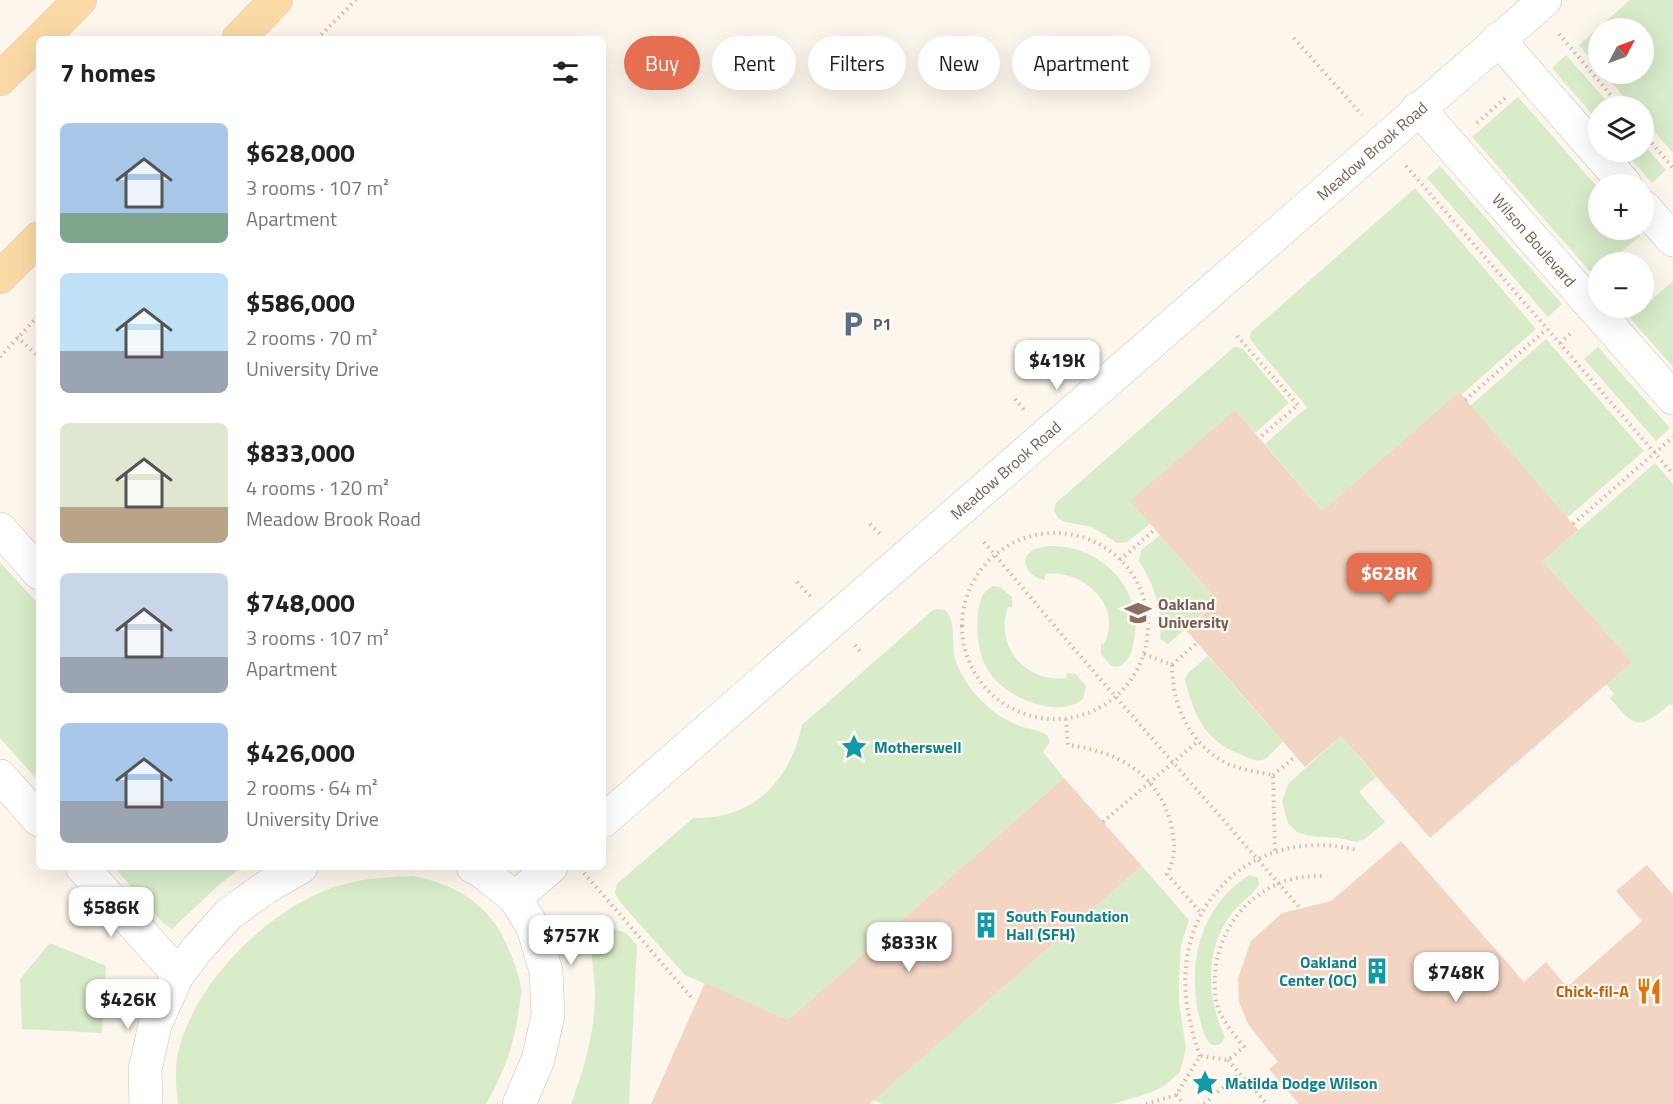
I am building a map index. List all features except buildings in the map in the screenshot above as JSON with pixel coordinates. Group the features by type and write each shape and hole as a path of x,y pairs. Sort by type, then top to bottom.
{"main road":[{"path":"44,36 80,0"},
{"path":"241,36 276,0"},
{"path":"0,79 36,44"},
{"path":"0,277 36,241"}],"street":[{"name":"Meadow Brook Road","path":"606,818 1545,0"},
{"path":"1498,39 1616,174"},
{"name":"Wilson Boulevard","path":"1419,108 1673,398"},
{"path":"1654,218 1673,240"},
{"path":"0,529 36,570"},
{"path":"0,776 36,817"},
{"path":"85,870 178,974"},
{"path":"146,1104 146,1070 155,1025 178,974 229,914 294,870"},
{"path":"480,870 515,898 534,927 546,971 548,1016 538,1060 519,1104"},
{"path":"515,898 564,870"}],"path":[{"path":"320,36 356,0"},
{"path":"1294,38 1369,123"},
{"path":"1568,45 1611,96"},
{"path":"1470,129 1511,93"},
{"path":"1654,146 1673,168"},
{"path":"1415,177 1673,474"},
{"path":"0,357 36,318"},
{"path":"1465,400 1547,329"},
{"path":"1238,336 1298,405 1259,438"},
{"path":"17,337 36,354"},
{"path":"1573,524 1673,437"},
{"path":"1120,560 1155,529"},
{"path":"1066,534 1095,542 1120,560 1133,576 1142,594 1148,614 1148,634 1144,654 1133,678 1116,697 1093,712 1066,719 1046,719 1027,715 1009,707 993,695 970,664 963,634 965,606 976,578 995,555 1035,535 1066,534"},
{"path":"984,542 1300,908"},
{"path":"1197,643 1172,665 1172,684 1177,704 1197,742 1230,765 1273,775"},
{"path":"1144,654 1172,665"},
{"path":"1066,719 1068,745 1086,747 1109,754 1132,766 1150,782 1166,809 1174,836 1173,858 1167,874 1202,913"},
{"path":"1103,822 1197,742"},
{"path":"1273,775 1296,756"},
{"path":"1273,775 1275,851"},
{"path":"1146,1104 1176,1095 1200,1056 1188,1019 1185,993 1190,945 1202,913 1228,881 1257,858 1295,846 1339,846 1356,850"},
{"path":"567,870 691,997"},
{"path":"1228,1060 1244,1047 1216,1002 1216,961 1220,942 1242,909 1259,895 1279,883 1309,876 1323,876"},
{"path":"1200,1056 1228,1060 1267,1104"},
{"path":"1204,1104 1240,1073"},
{"path":"1176,1095 1184,1104"}],"green space":[{"path":"1630,0 1673,0 1673,153 1654,131 1654,96 1623,96 1613,84 1654,84 1654,18 1610,18"},
{"path":"1588,37 1588,55 1579,45"},
{"path":"1566,55 1588,80 1588,84 1592,84 1602,96 1588,96 1588,109 1552,68"},
{"path":"1518,97 1588,177 1588,240 1635,240 1621,252 1588,252 1588,269 1472,137"},
{"path":"1654,156 1666,170 1654,181 1654,174 1644,174 1634,162 1654,162"},
{"path":"1440,166 1562,304 1548,317 1427,178"},
{"path":"1415,188 1536,329 1322,511 1265,444 1307,407 1252,342 1251,332"},
{"path":"1673,281 1673,367 1630,318 1654,318 1654,297"},
{"path":"1546,339 1644,451 1567,518 1470,406"},
{"path":"1234,347 1242,348 1289,403 1255,433 1235,410 1131,501 1150,524 1127,542 1117,543 1092,527 1059,519 1054,511 1056,503"},
{"path":"1598,347 1670,428 1656,441 1584,359"},
{"path":"1655,463 1673,484 1673,706 1670,704 1644,722 1638,722 1626,716 1610,698 1614,694 1606,684 1631,661 1543,561"},
{"path":"1160,535 1218,601 1168,644 1160,639 1161,618 1157,598 1139,561 1141,550"},
{"path":"1050,546 1086,553 1115,574 1125,588 1133,604 1136,621 1132,649 1125,662 1118,667 1111,666 1101,654 1101,644 1104,644 1109,630 1109,616 1096,593 1073,577 1045,574 1045,580 1036,577 1028,570 1026,556 1037,548"},
{"path":"0,562 36,602 36,779 0,738"},
{"path":"993,586 1000,587 1012,597 1012,608 1008,607 1005,622 1006,636 1017,659 1038,675 1066,678 1067,673 1076,674 1086,686 1083,699 1072,705 1060,707 1032,703 1007,690 989,672 980,651 977,620 982,597"},
{"path":"933,610 945,610 951,620 955,659 965,680 979,698 997,714 1047,735 1050,742 1043,752 1064,778 788,1020 685,975 620,902 615,893 617,884 693,818 714,817 734,812 751,804 766,793 778,780 788,763 802,725"},
{"path":"1208,656 1283,742 1265,759 1248,758 1217,742 1196,714 1185,679 1188,673"},
{"path":"1341,736 1376,777 1359,792 1385,822 1365,839 1356,842 1339,838 1309,836 1297,832 1288,823 1282,802 1288,784"},
{"path":"1142,866 1189,920 1181,945 1179,979 1179,1003 1186,1048 1180,1072 1164,1086 1113,1104 882,1104 873,1100"},
{"path":"117,870 238,870 172,929 163,923"},
{"path":"1249,875 1258,878 1259,885 1233,912 1224,926 1213,957 1211,973 1214,1005 1225,1037 1219,1044 1213,1045 1205,1036 1197,1007 1195,970 1197,954 1201,938 1214,910 1235,885"},
{"path":"414,876 431,880 460,892 484,910 503,936 518,973 521,992 515,1034 503,1070 486,1104 178,1104 176,1064 185,1030 198,1003 216,976 238,952 262,929 314,895 359,881"},
{"path":"609,927 626,933 637,945 629,1104 571,1104 591,1036 595,1008 593,943 599,933"},
{"path":"50,943 106,966 102,1033 22,1029 20,979"}],"place":[{"name":"P1","path":"853,324"},
{"name":"Oakland University","path":"1138,613"},
{"name":"Motherswell","path":"854,747"},
{"name":"South Foundation Hall (SFH)","path":"986,925"},
{"name":"Oakland Center (OC)","path":"1377,971"},
{"name":"Chick-fil-A","path":"1649,991"},
{"name":"Matilda Dodge Wilson","path":"1205,1083"}]}
